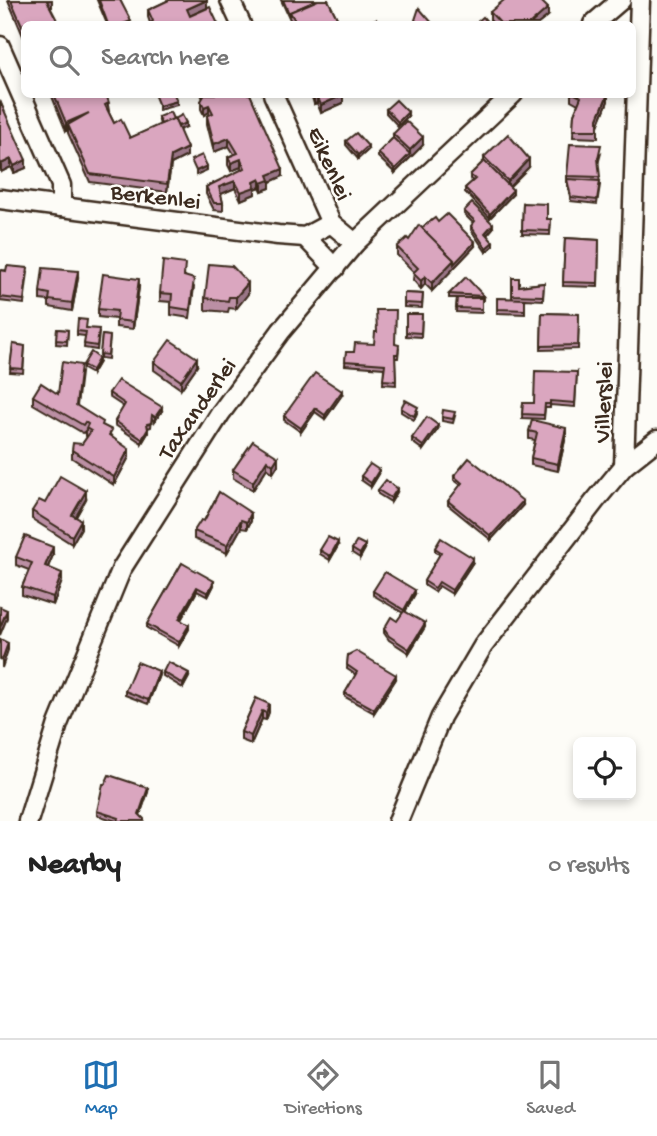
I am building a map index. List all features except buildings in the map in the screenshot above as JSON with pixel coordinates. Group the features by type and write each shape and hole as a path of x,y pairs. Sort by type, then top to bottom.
{"street":[{"path":"230,0 240,21"},
{"path":"596,21 621,0"},
{"name":"Villerslei","path":"398,821 441,717 482,646 540,569 624,466 640,0"},
{"path":"0,46 21,94"},
{"path":"23,98 61,185 61,207"},
{"name":"Eikenlei","path":"275,98 331,223 355,243"},
{"name":"Taxanderlei","path":"28,821 58,724 122,568 220,414 281,331 355,243 509,98"},
{"name":"Berkenlei","path":"0,199 305,237"},
{"path":"331,223 305,237 335,268"},
{"path":"624,466 657,440"}]}
